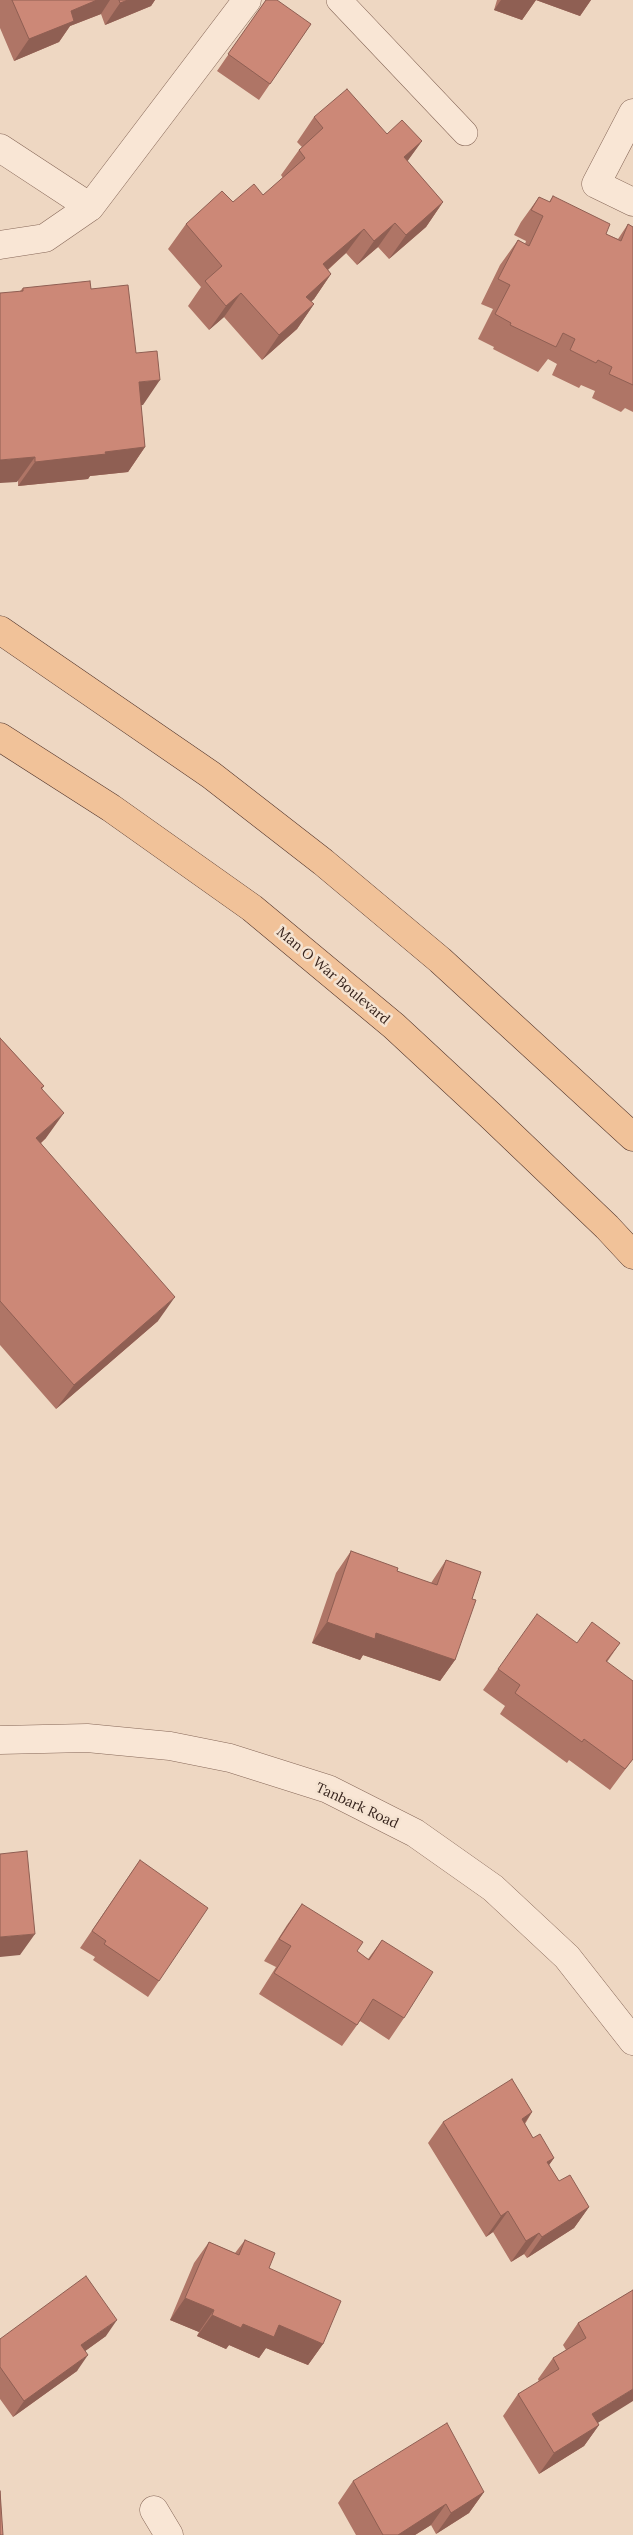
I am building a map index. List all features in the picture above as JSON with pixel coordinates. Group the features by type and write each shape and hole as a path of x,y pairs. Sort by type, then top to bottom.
{"main road":[{"path":"0,630 211,775 323,862 448,967 633,1137"},
{"name":"Man O War Boulevard","path":"0,737 111,808 252,908 401,1033 506,1130 607,1227 633,1255"}],"street":[{"path":"0,245 45,238 90,206 247,0"},
{"path":"633,113 596,184 633,202"},
{"path":"0,148 90,206"},
{"name":"Tanbark Road","path":"0,1740 87,1738 170,1746 230,1758 328,1789 415,1833 493,1888 567,1957 633,2041"},
{"path":"154,2510 169,2535"}],"lane":[{"path":"339,0 465,134"}],"building":[{"path":"12,0 97,0 71,11 74,21 29,39"},
{"path":"266,0 277,0 311,24 270,84 228,54"},
{"path":"347,89 387,134 402,120 422,141 404,157 443,202 406,235 395,223 374,241 364,229 323,264 331,274 306,297 314,304 279,335 241,293 226,306 205,281 222,266 186,224 222,191 233,202 254,184 263,195 305,158 299,150 323,128 314,117"},
{"path":"553,196 610,224 606,234 621,241 628,224 633,227 633,385 609,374 612,367 598,360 596,363 570,350 575,339 563,333 556,347 510,325 511,323 495,314 510,285 498,279 518,240 529,246 543,216 531,210 539,197 550,202"},
{"path":"90,281 91,289 128,285 136,353 157,351 160,380 139,382 145,447 105,452 106,454 35,462 35,457 0,460 0,293 23,291 23,288"},
{"path":"0,1038 44,1086 41,1088 64,1113 36,1138 175,1297 74,1385 0,1301"},
{"path":"351,1551 398,1568 397,1571 437,1585 446,1560 481,1572 472,1599 476,1600 455,1660 376,1633 375,1639 327,1622"},
{"path":"537,1614 577,1643 592,1622 620,1643 606,1661 633,1681 633,1759 625,1769 584,1739 582,1742 515,1693 520,1685 498,1669"},
{"path":"27,1851 35,1934 0,1937 0,1854"},
{"path":"140,1860 208,1908 159,1981 104,1944 106,1941 92,1931"},
{"path":"302,1904 363,1942 357,1951 369,1960 382,1940 433,1972 404,2018 373,1999 357,2025 274,1973 291,1946 279,1939"},
{"path":"512,2079 532,2112 522,2119 533,2138 540,2134 554,2158 547,2162 559,2181 570,2175 589,2207 542,2237 539,2233 526,2241 508,2211 501,2216 443,2122"},
{"path":"245,2240 275,2253 269,2268 341,2301 323,2344 279,2325 274,2337 243,2324 241,2328 212,2315 214,2310 185,2298 209,2242 239,2255"},
{"path":"86,2276 117,2320 81,2345 88,2355 24,2401 0,2367 0,2339"},
{"path":"633,2290 633,2389 592,2414 599,2425 554,2453 518,2394 559,2369 553,2358 586,2338 578,2323"},
{"path":"447,2423 484,2492 451,2513 446,2504 398,2535 383,2535 353,2481"},
{"path":"0,2491 3,2535 0,2535"}]}
